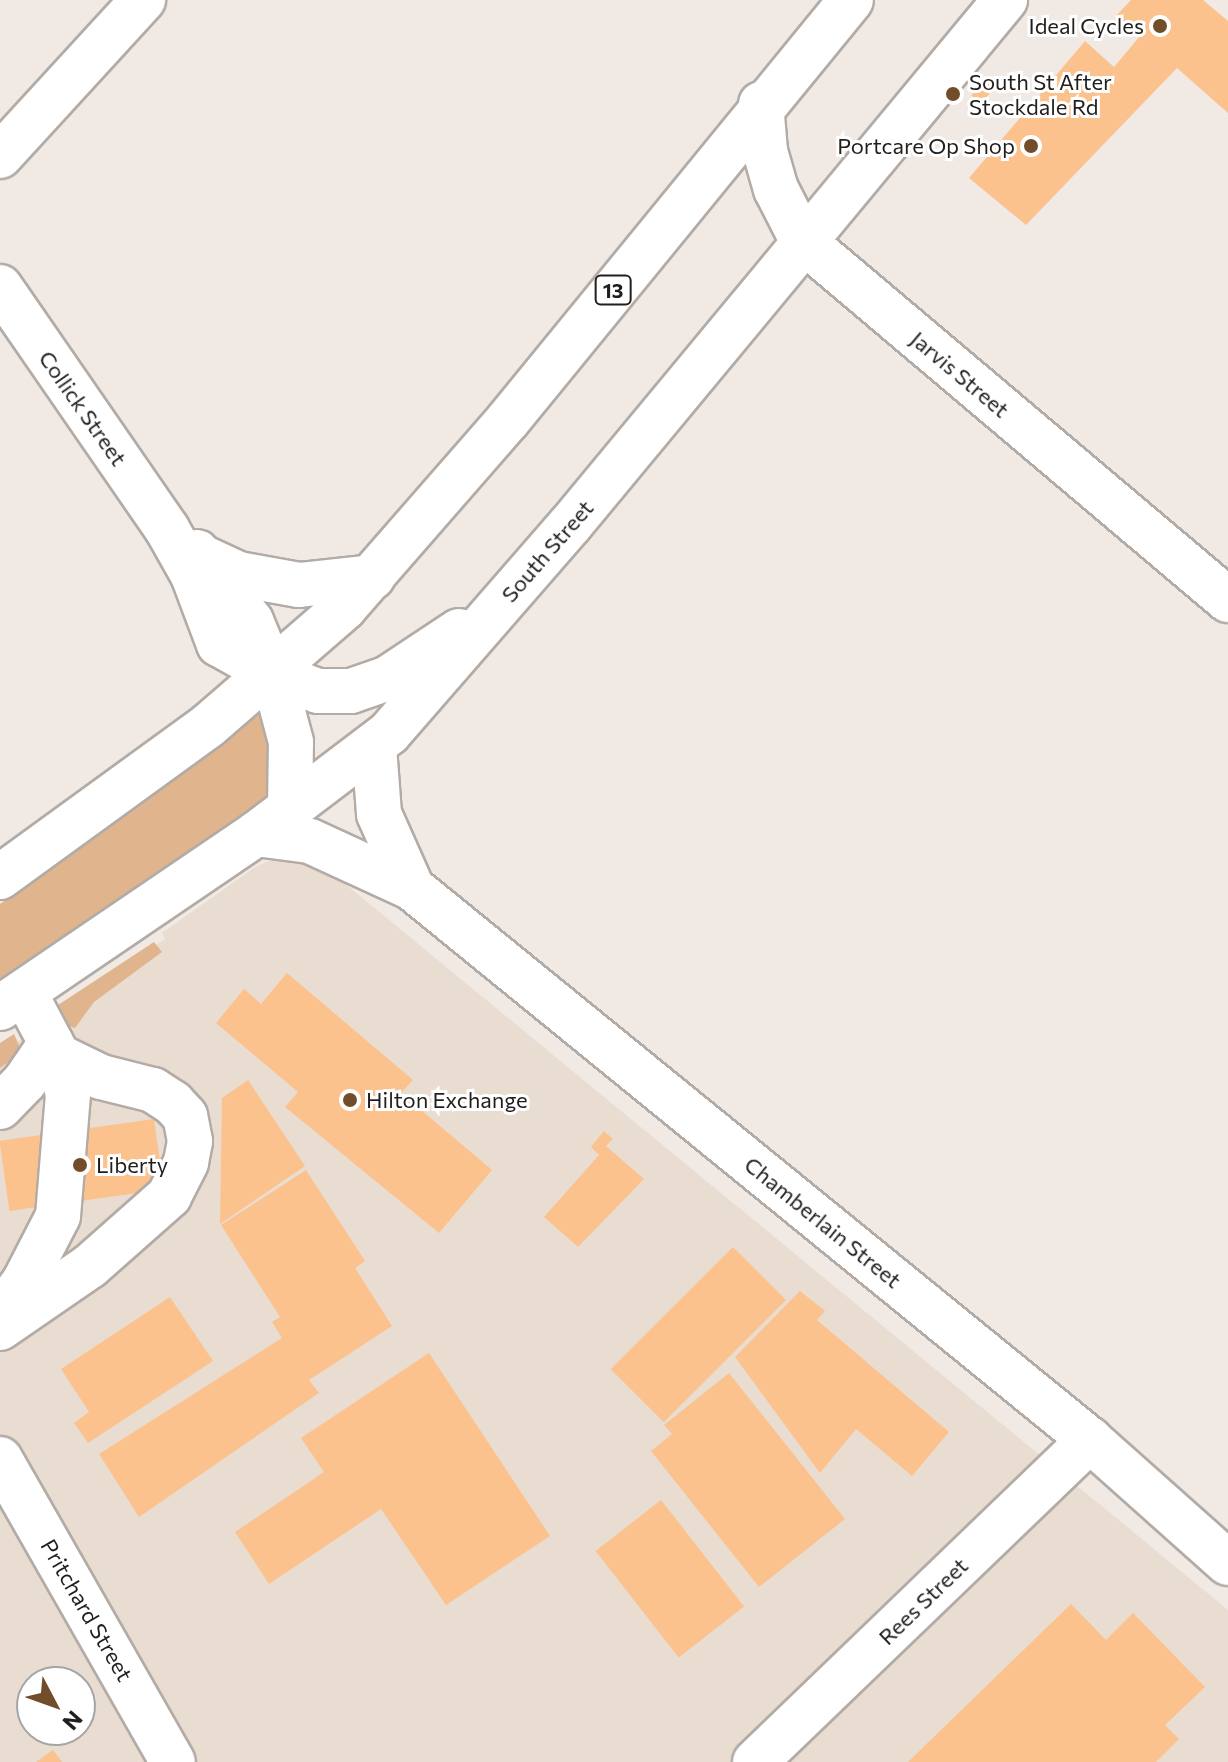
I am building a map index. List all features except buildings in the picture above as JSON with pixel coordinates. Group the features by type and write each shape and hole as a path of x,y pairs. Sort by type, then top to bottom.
{"street":[{"path":"0,156 143,0"},
{"name":"13","path":"0,877 93,814 273,674 373,577 508,420 761,104 851,0"},
{"name":"South Street","path":"12,1000 256,834 374,747 504,601 1005,0"},
{"name":"Jarvis Street","path":"761,104 776,189 802,240 1228,600"},
{"name":"Collick Street","path":"0,287 167,529 193,575 219,644 273,674"},
{"name":"Collick Street","path":"167,529 206,559 256,629 273,674"},
{"path":"206,559 238,574 299,585 373,577"},
{"path":"273,674 318,691 351,691 388,678 504,601"},
{"path":"273,674 291,742 290,809"},
{"name":"Chamberlain Street","path":"374,747 379,814 412,888"},
{"name":"Chamberlain Street","path":"256,834 310,841 412,888 1090,1440 1228,1563"},
{"path":"0,1328 90,1266 169,1196 186,1162 190,1141 185,1116 173,1103 153,1090 101,1077 54,1050 12,1000"},
{"path":"0,1107 54,1050"},
{"path":"8,1288 58,1216 68,1094 54,1050"},
{"name":"Rees Street","path":"755,1762 1090,1440"},
{"name":"Pritchard Street","path":"0,1459 173,1762"}],"shaded area":[{"path":"260,714 271,738 270,786 263,802 0,981 0,904"},
{"path":"299,846 1228,1610 1228,1762 0,1762 0,1054 165,939 162,933 254,868"},
{"path":"154,942 162,952 94,1002 75,1028 65,1025 55,1007"},
{"path":"14,1034 22,1052 0,1068 0,1043"}],"place":[{"name":"Ideal Cycles","path":"1160,26"},
{"name":"South St After Stockdale Rd","path":"953,94"},
{"name":"Portcare Op Shop","path":"1031,146"},
{"name":"Hilton Exchange","path":"350,1100"},
{"name":"Liberty","path":"80,1165"}]}
